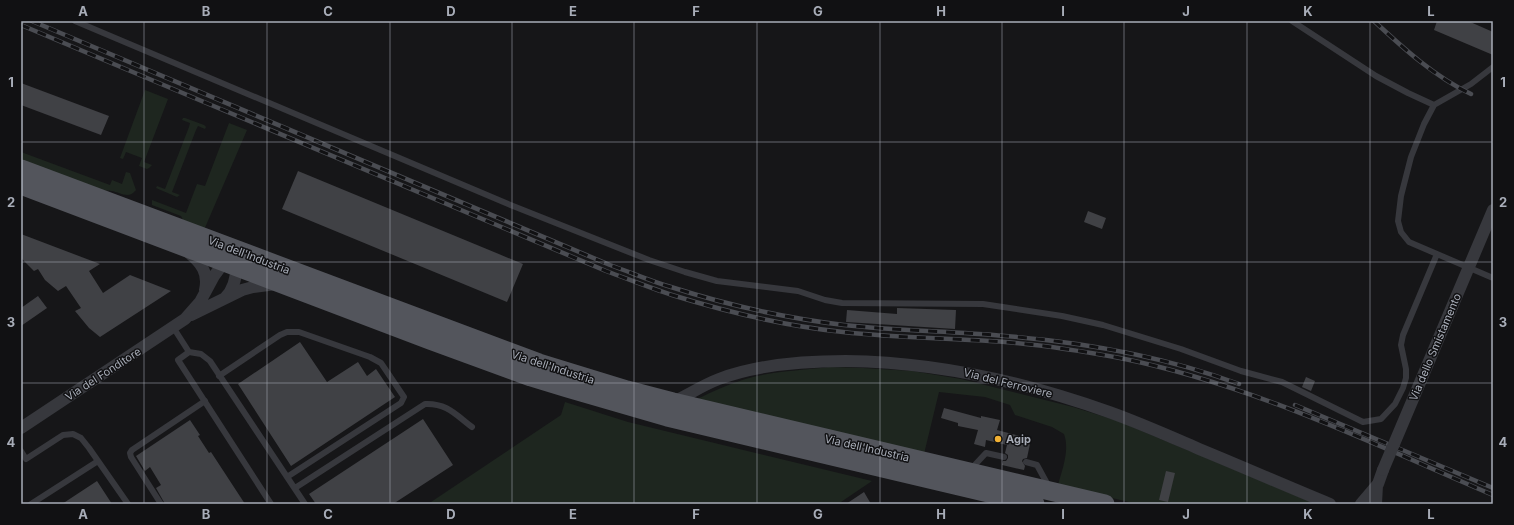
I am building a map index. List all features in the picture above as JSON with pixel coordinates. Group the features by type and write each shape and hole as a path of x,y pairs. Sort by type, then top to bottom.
{"main road":[{"name":"Via dell'Industria","path":"21,169 232,259 284,284 531,377 604,400 667,417 1035,504"},
{"name":"Via dell'Industria","path":"21,185 173,242 232,259 539,364 627,390 1104,504"}],"street":[{"name":"Via dello Smistamento","path":"1378,484 1493,210"},
{"path":"173,242 202,265 206,278 204,296"},
{"name":"Via del Fonditore","path":"185,319 195,309 204,296 214,276 232,259"},
{"name":"Via del Fonditore","path":"222,300 234,285 236,279 232,259"},
{"name":"Via del Fonditore","path":"21,428 185,319 222,300 253,287 284,284"},
{"name":"Via del Ferroviere","path":"673,402 719,379 752,370 789,364 829,361 865,362 962,372 1065,397 1111,412 1330,504"},
{"path":"1361,504 1378,484"},
{"path":"1376,504 1378,484"}],"lane":[{"path":"75,21 513,206 607,244 685,272 717,281 798,291 825,300 842,303 983,304 1069,317 1140,336 1241,371 1282,382 1363,422 1371,422 1381,419 1395,404 1403,388 1406,378 1406,369 1401,345 1437,254"},
{"path":"1292,21 1376,76 1408,94 1434,105"},
{"path":"1493,67 1471,84 1434,105 1410,157 1401,196 1398,221 1404,237 1416,245 1493,278"},
{"path":"173,327 189,352"},
{"path":"219,376 280,335 287,332 299,332 370,357 381,363 399,388 404,396 401,403 287,477"},
{"path":"271,504 178,360 189,352 201,354 210,361 305,504"},
{"path":"161,504 131,457 130,453 136,446 205,401"},
{"path":"295,488 425,404 435,404 446,407 472,427"},
{"path":"21,451 23,460 63,435 73,434 81,438 128,504"},
{"path":"968,472 986,452 1004,457"},
{"path":"31,504 98,461"},
{"path":"1026,462 1037,465 1051,492"}],"shaded area":[{"path":"145,90 168,99 144,162 152,165 147,169 139,166 142,158 126,152 123,159 120,158"},
{"path":"183,118 206,127 205,129 198,126 196,130 172,192 180,195 177,197 156,188 157,186 165,189 189,127 190,123 182,120"},
{"path":"229,123 247,130 204,230 184,222 181,216 152,205 152,200 186,213 197,184 205,186"},
{"path":"21,152 110,185 112,180 122,184 126,172 130,173 136,190 130,195 110,191 101,191 21,161"},
{"path":"829,367 912,371 961,379 1073,407 1118,421 1316,504 1137,504 1058,485 1066,453 1066,440 1064,434 1052,427 1015,415 1010,405 985,397 939,392 924,454 695,400 731,384 753,377 781,372"},
{"path":"565,402 628,422 872,481 838,504 428,504 561,415"}],"building":[{"path":"1437,21 1468,21 1493,32 1493,55 1434,30"},
{"path":"21,83 109,116 101,135 21,105"},
{"path":"298,171 523,264 507,302 282,209"},
{"path":"1088,211 1106,218 1102,229 1084,222"},
{"path":"21,234 100,264 89,271 103,293 130,275 171,291 100,337 89,328 75,311 81,308 66,286 58,291 45,280 38,269 34,271 23,260 21,257"},
{"path":"38,296 47,308 21,326 21,308"},
{"path":"897,308 956,310 955,329 846,322 847,310 897,314"},
{"path":"300,342 327,382 358,362 367,376 376,369 395,397 291,466 238,384"},
{"path":"1306,377 1315,381 1311,391 1302,387"},
{"path":"944,408 981,418 981,416 1000,420 997,430 1031,439 1027,458 1023,459 1022,461 1025,466 1024,470 1002,465 1003,461 1006,461 1008,458 1008,455 1005,453 1007,445 986,440 985,447 974,444 978,430 958,426 958,423 941,418"},
{"path":"423,419 453,465 393,504 316,504 309,494"},
{"path":"190,420 209,453 211,452 245,504 165,504 156,488 161,485 150,467 145,471 136,456"},
{"path":"1166,471 1175,473 1168,502 1159,500"},
{"path":"97,481 112,504 62,504"},
{"path":"864,492 871,504 846,504"}],"railway":[{"path":"32,21 610,265 692,294 800,319 844,325 884,329 1005,336 1064,342 1124,352 1183,366 1239,384"},
{"path":"1374,21 1432,71 1471,94"},
{"path":"21,25 606,271 672,295 756,318 800,326 884,336 1005,342 1034,345 1120,358 1168,369 1216,383 1310,417 1493,495"},
{"path":"1295,405 1493,488"}],"place":[{"name":"Agip","path":"998,439"}]}
